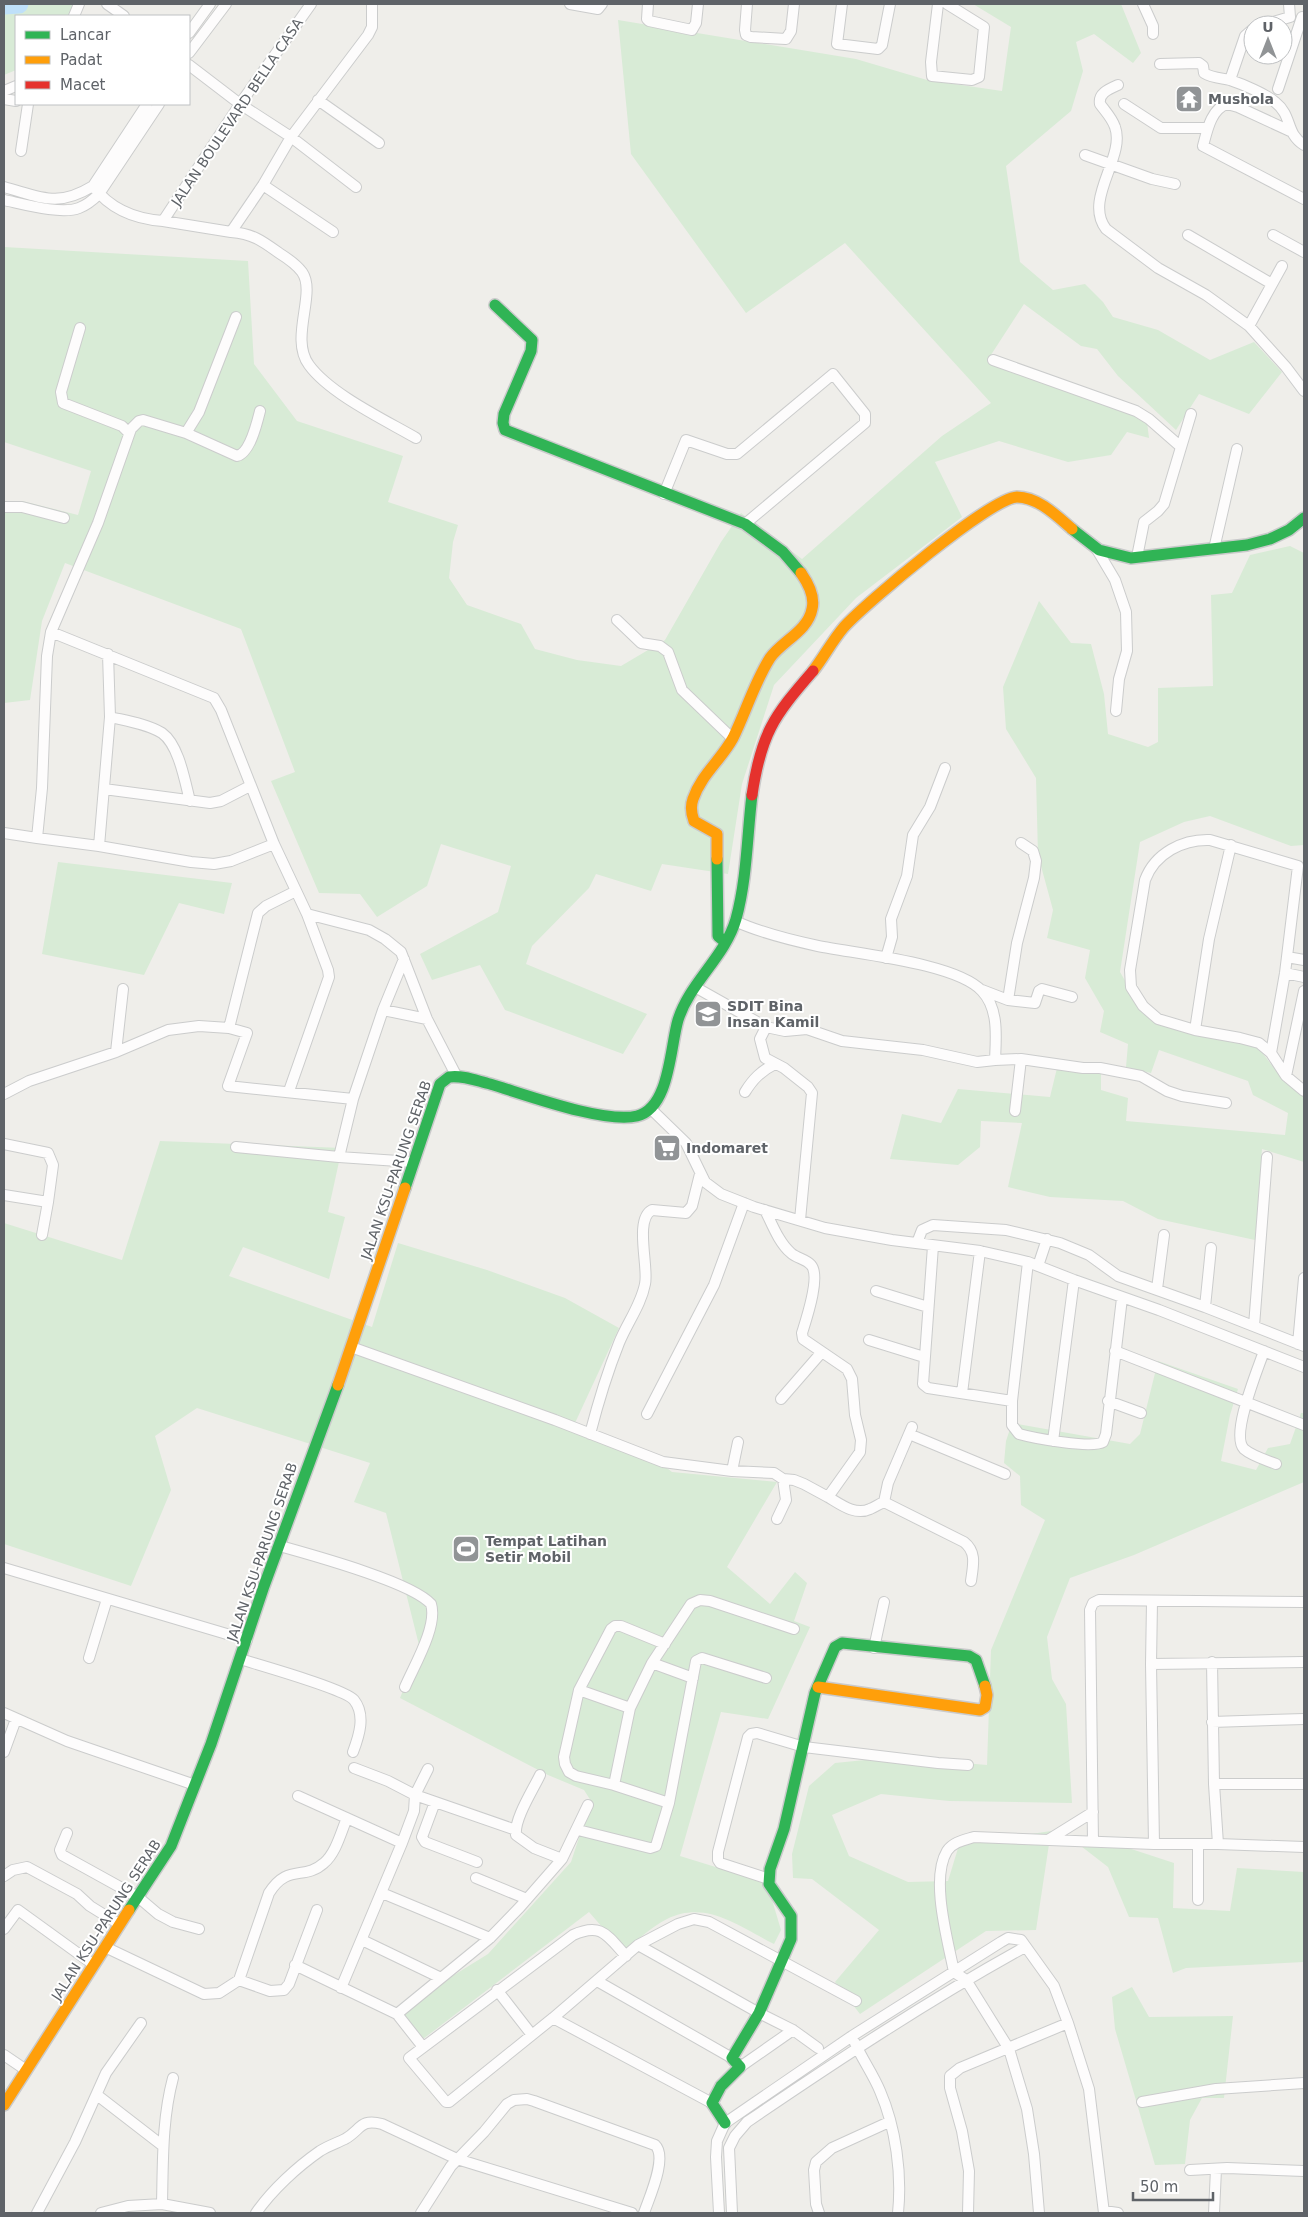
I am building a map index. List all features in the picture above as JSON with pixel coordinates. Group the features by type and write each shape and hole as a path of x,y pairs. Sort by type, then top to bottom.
{"street":[{"path":"190,32 210,4"},
{"path":"190,52 226,4"},
{"name":"JALAN BOULEVARD BELLA CASA","path":"163,221 240,104 311,4"},
{"path":"231,232 263,185 291,137 368,35 372,27 372,4"},
{"path":"570,4 598,9 602,4"},
{"path":"648,4 648,21 692,30 696,23 698,4"},
{"path":"747,4 746,35 786,39 791,31 794,4"},
{"path":"842,4 837,44 878,49 882,45 890,4"},
{"path":"938,4 931,62 932,76 972,80 978,76 985,30 983,25 947,4"},
{"path":"1143,4 1153,26 1153,34"},
{"path":"113,6 123,15"},
{"path":"1278,89 1303,17"},
{"path":"1230,80 1243,42"},
{"path":"1160,64 1199,62 1204,73 1209,76 1230,80 1274,101 1284,111 1290,131"},
{"path":"190,66 240,104 291,137 356,187"},
{"path":"1118,85 1101,95 1099,99 1100,104 1116,128 1116,146 1098,212 1101,222 1106,229 1158,268 1206,295 1249,326 1280,360 1304,391"},
{"path":"318,100 379,143"},
{"path":"1124,104 1161,128 1208,128"},
{"path":"1304,145 1290,131 1238,107 1227,104 1217,110 1208,128 1203,146 1304,199"},
{"path":"21,151 28,105"},
{"path":"4,187 46,198 60,199 96,190 146,105"},
{"path":"4,200 58,209 69,210 79,208 96,190 158,105"},
{"path":"1085,155 1152,179 1175,184"},
{"path":"263,185 333,232"},
{"name":"JALAN BOULEVARD BELLA CASA","path":"96,190 123,212 142,218 254,236 296,265 304,274 306,286 302,341 309,365 338,391 366,410 416,438"},
{"path":"1188,235 1272,284"},
{"path":"1273,235 1304,252"},
{"path":"1249,326 1282,266"},
{"path":"495,305 532,340 531,351 504,414 502,423 505,430 744,524 774,543 799,570 810,590 812,609 807,622 777,649 764,669 732,738 701,780 690,809 694,821 717,834 718,936 721,941 725,942"},
{"path":"186,434 199,412 236,317"},
{"path":"80,328 61,392 63,403 122,426 129,433"},
{"path":"993,360 1119,404 1149,419 1181,447"},
{"path":"664,494 686,440 728,454 737,454 833,374 864,414 864,423 744,524"},
{"path":"37,838 42,788 47,656 51,632 98,523 129,433 139,421 143,420 186,434 221,450 240,456 244,453 252,437 260,411"},
{"path":"1137,557 1144,522 1164,504 1191,414"},
{"path":"1214,549 1237,450"},
{"path":"307,914 369,930 401,952 427,1019 457,1077 475,1080 525,1096 620,1118 638,1117 651,1109 660,1092 677,1022 695,987 725,942 735,921 741,892 760,755 770,729 792,696 822,660 842,628 878,595 957,532 1008,498 1027,498 1039,504 1095,548 1117,556 1137,557 1258,543 1297,525 1304,518"},
{"path":"4,507 22,507 64,518"},
{"path":"1095,548 1115,580 1126,612 1127,651 1119,679 1116,711"},
{"path":"617,620 641,643 660,646 668,652 682,690 732,738"},
{"path":"51,632 214,698 221,710 250,786 274,844 307,914 328,970 329,977 326,988 289,1091"},
{"path":"99,846 110,717 108,654"},
{"path":"110,717 148,726 166,736 177,756 190,801"},
{"path":"886,958 892,937 891,919 907,876 914,835 930,807 946,768"},
{"path":"104,789 190,801 216,802 250,786"},
{"path":"4,833 214,864 231,861 274,844"},
{"path":"1271,1053 1300,882 1301,865 1201,840 1182,844 1157,860 1151,866 1146,880 1130,970 1131,988 1143,1006 1158,1020 1195,1030 1252,1041 1265,1047 1286,1076 1304,1091"},
{"path":"1008,1000 1017,943 1035,870 1034,851 1021,843"},
{"path":"1195,1030 1209,939 1231,846"},
{"path":"230,1028 258,913 266,906 296,891"},
{"path":"735,921 752,929 796,941 946,971 959,976 982,990 1008,1000 1035,1003 1042,988 1072,997"},
{"path":"1287,957 1304,960"},
{"path":"339,1157 353,1099 383,1010 404,959"},
{"path":"1284,973 1304,977"},
{"path":"695,987 766,1027 785,1031 807,1029 842,1041 923,1050 977,1062 1021,1060 1082,1068 1100,1068 1141,1076 1167,1091 1182,1096 1226,1103"},
{"path":"116,1052 123,989"},
{"path":"982,990 995,1019 995,1060"},
{"path":"1286,1076 1304,991"},
{"path":"383,1010 427,1019"},
{"path":"4,1094 28,1082 116,1052 154,1036 182,1027 198,1026 230,1028 246,1033 228,1086 353,1099"},
{"path":"766,1027 760,1039 765,1058 808,1087 812,1093 800,1220"},
{"path":"1015,1111 1021,1060"},
{"path":"745,1092 752,1080 775,1064"},
{"name":"JALAN KSU-PARUNG SERAB","path":"4,2105 119,1924 172,1846 351,1347 440,1084 450,1076 457,1077"},
{"path":"651,1109 686,1143 700,1174 713,1190 744,1203 825,1228 933,1246 980,1251 1033,1264 1159,1310 1304,1367"},
{"path":"4,1144 48,1153 54,1165 42,1235"},
{"path":"236,1147 413,1162"},
{"path":"1254,1326 1267,1157"},
{"path":"590,1434 600,1394 612,1362 644,1290 647,1275 642,1241 648,1214 652,1210 686,1213 692,1206 700,1174"},
{"path":"4,1195 48,1202"},
{"path":"648,1414 714,1285 744,1203"},
{"path":"765,1210 786,1249 792,1255 812,1266 813,1292 802,1336 807,1344 849,1372 855,1415 861,1440 860,1452 828,1497"},
{"path":"917,1243 922,1230 933,1225 1006,1230 1047,1239 1089,1256 1118,1276 1205,1307 1301,1345 1304,1278"},
{"path":"1157,1289 1164,1235"},
{"path":"1047,1239 1033,1264 1012,1400 1011,1421 1014,1430 1019,1434 1053,1441 1101,1444 1105,1440 1108,1401 1122,1298"},
{"path":"933,1246 922,1382 925,1387 1012,1400"},
{"path":"1205,1307 1211,1248"},
{"path":"962,1392 980,1251"},
{"path":"1053,1441 1074,1280"},
{"path":"876,1291 928,1307"},
{"path":"869,1340 924,1357"},
{"path":"351,1347 663,1462 732,1471 774,1473 783,1479 794,1480 804,1484 847,1508 860,1511 868,1510 884,1502"},
{"path":"1115,1351 1304,1425"},
{"path":"1264,1351 1246,1403 1241,1428 1242,1445 1249,1452 1276,1464"},
{"path":"781,1399 821,1353"},
{"path":"1108,1401 1141,1414"},
{"path":"884,1502 888,1483 911,1431 1005,1474"},
{"path":"732,1471 738,1442"},
{"path":"776,1519 786,1500 783,1479"},
{"path":"884,1502 971,1548 974,1557 971,1581"},
{"path":"280,1546 395,1584 427,1599 433,1609 432,1622 405,1687"},
{"path":"4,1568 247,1640"},
{"path":"89,1658 107,1599"},
{"path":"614,1785 630,1708 652,1663 691,1604 700,1600 710,1601 794,1628"},
{"path":"1093,1842 1091,1606 1099,1600 1304,1602"},
{"path":"874,1648 884,1602"},
{"path":"1152,1602 1151,1664 1154,1844"},
{"path":"664,1644 615,1626 611,1629 579,1690 564,1757 569,1772 576,1776 614,1785 669,1803"},
{"path":"732,2058 759,2013 792,1938 791,1916 773,1891 769,1879 772,1862 784,1829 804,1747 813,1700 824,1669 837,1645 941,1652 969,1656 976,1660 986,1691 987,1701 985,1707 980,1710 972,1710 818,1687"},
{"path":"578,1830 654,1848 657,1844 669,1803 696,1661 702,1658 766,1678"},
{"path":"240,1660 336,1690 353,1699 358,1708 361,1728 353,1752"},
{"path":"1212,1662 1214,1784 1218,1844"},
{"path":"1151,1664 1304,1662"},
{"path":"652,1663 693,1678"},
{"path":"579,1690 630,1708"},
{"path":"4,1713 67,1741 195,1785"},
{"path":"4,1752 16,1719"},
{"path":"1212,1722 1304,1719"},
{"path":"769,1879 720,1863 718,1860 718,1852 748,1737 751,1734 757,1733 804,1747 938,1763 968,1764"},
{"path":"354,1768 416,1795 516,1830"},
{"path":"341,1988 402,1843 414,1811 416,1795 428,1769"},
{"path":"540,1775 516,1830 516,1835 526,1844 562,1858"},
{"path":"1214,1784 1304,1784"},
{"path":"298,1796 402,1843"},
{"path":"435,1802 422,1837 425,1842 478,1862"},
{"path":"400,2018 441,1978 490,1938 528,1899 562,1858 578,1830 588,1805"},
{"path":"1048,1840 1093,1812"},
{"path":"105,1947 204,1994 219,1993 239,1980 269,1893 274,1886 284,1876 318,1868 326,1862 335,1847 347,1818"},
{"path":"67,1833 60,1850 62,1855 138,1897 158,1914 173,1922 199,1930"},
{"path":"1039,2213 1034,2154 1027,2109 1009,2049 966,1980 954,1972 941,1892 943,1861 948,1850 956,1842 974,1837 1154,1844 1304,1847"},
{"path":"1198,1844 1198,1900"},
{"path":"4,1876 13,1870 27,1867 76,1894 90,1906 119,1924"},
{"path":"476,1878 528,1899"},
{"path":"382,1893 490,1938"},
{"path":"4,1929 18,1910 94,1965"},
{"path":"239,1980 270,1991 284,1990 289,1984 318,1910"},
{"path":"626,1956 604,1932 598,1929 585,1930 573,1935 497,1990 409,2058 448,2103 553,2018 597,1981 626,1956 638,1945 678,1924 694,1919 709,1922 856,2002"},
{"path":"719,2213 717,2141 725,2123 852,2036 1008,1938 1021,1940 1054,1986 1089,2089 1104,2212 1118,2213"},
{"path":"362,1940 441,1978"},
{"path":"638,1945 793,2030 818,2048"},
{"path":"732,2213 729,2148 735,2136 747,2122 857,2047 966,1980 1026,1947"},
{"path":"295,1965 400,2018 422,2047"},
{"path":"597,1981 732,2058 740,2067"},
{"path":"497,1990 532,2035"},
{"path":"553,2018 712,2103 725,2123"},
{"path":"968,2213 970,2171 962,2131 950,2088 950,2076 960,2068 1068,2023"},
{"path":"36,2213 75,2142 106,2073 141,2024"},
{"path":"712,2103 721,2086 740,2067 793,2030"},
{"path":"852,2036 880,2091 890,2122 898,2176 898,2213"},
{"path":"4,2055 26,2070"},
{"path":"162,2204 163,2146 167,2100 173,2078"},
{"path":"1142,2102 1216,2089 1304,2083"},
{"path":"97,2096 163,2146"},
{"path":"421,2213 457,2159 474,2143 507,2104 519,2099 527,2099 595,2122 658,2147 661,2157 660,2165 644,2213"},
{"path":"819,2213 816,2204 814,2170 816,2162 832,2148 890,2122"},
{"path":"256,2213 306,2162 322,2150 347,2138 364,2123 382,2124 457,2159 632,2213"},
{"path":"1214,2213 1216,2168"},
{"path":"1190,2170 1216,2168 1304,2171"},
{"path":"101,2213 128,2206 162,2204 210,2213"}],"green space":[{"path":"4,4 74,4 68,15 15,15 15,70 4,75"},
{"path":"973,4 1121,4 1141,53 1133,63 1094,34 1076,42 1083,71 1071,111 1006,166 1020,262 1053,290 1085,284 1103,302 1113,317 1158,330 1210,360 1254,342 1282,372 1249,414 1199,394 1176,430 1118,376 1097,349 1081,346 1024,304 987,361 1065,390 1121,408 1147,422 1149,438 1127,432 1111,455 1068,462 999,441 935,462 962,517 856,598 774,685 742,784 728,874 662,864 651,891 596,874 589,888 532,946 526,964 647,1014 623,1054 505,1010 480,965 432,980 420,954 498,912 511,866 441,844 427,886 377,917 360,894 319,893 271,781 295,772 241,629 65,563 42,621 30,700 4,703 4,506 22,501 78,515 91,471 4,442 4,247 248,261 254,364 297,421 403,456 388,502 458,525 453,542 449,578 467,605 521,624 535,649 577,660 621,666 665,640 721,542 741,513 802,559 942,436 991,403 845,243 746,313 631,154 618,20 856,59 927,80 1002,91 1011,27"},
{"path":"1290,546 1304,553 1304,845 1291,846 1210,816 1184,822 1140,842 1120,972 1138,1003 1157,1022 1239,1040 1258,1047 1283,1080 1304,1096 1304,1162 1262,1149 1255,1240 1158,1219 1123,1201 1050,1197 1008,1187 1022,1123 981,1121 980,1147 958,1165 890,1159 902,1114 941,1123 958,1089 1050,1097 1057,1068 1101,1073 1101,1090 1128,1098 1126,1121 1285,1135 1288,1113 1253,1095 1248,1081 1159,1050 1151,1073 1126,1067 1128,1044 1100,1032 1104,1011 1085,978 1090,950 1047,938 1053,910 1038,855 1036,778 1006,729 1003,687 1039,601 1071,643 1091,644 1104,694 1108,734 1148,747 1158,742 1158,688 1213,686 1211,595 1232,593 1250,555"},
{"path":"58,862 232,883 224,914 179,903 144,975 42,954"},
{"path":"160,1141 342,1148 328,1212 345,1217 329,1279 243,1247 229,1276 372,1327 398,1243 487,1270 565,1298 619,1328 575,1423 641,1448 672,1472 777,1482 727,1567 770,1604 795,1572 807,1583 794,1621 810,1627 768,1719 721,1712 680,1856 767,1883 781,1930 774,1944 735,1923 709,1914 695,1912 681,1914 661,1922 623,1951 589,1912 423,2039 401,2012 446,1980 488,1954 571,1862 591,1801 584,1790 548,1775 400,1698 420,1649 386,1513 354,1502 370,1463 197,1408 155,1436 171,1490 131,1586 4,1544 4,1223 122,1260"},
{"path":"1158,1361 1238,1389 1230,1415 1221,1461 1256,1470 1268,1448 1290,1444 1301,1413 1304,1413 1304,1482 1134,1555 1070,1578 1047,1637 1052,1679 1066,1704 1072,1803 949,1801 881,1794 832,1815 849,1856 908,1882 948,1881 959,1845 1051,1831 1036,1930 986,1931 860,2014 835,1982 879,1930 812,1879 793,1878 792,1854 809,1786 835,1763 895,1757 987,1765 991,1650 1045,1520 1021,1505 1020,1476 1004,1463 1006,1441 1012,1423 1130,1444 1140,1434"},
{"path":"1077,1843 1116,1844 1174,1863 1173,1908 1230,1911 1237,1868 1304,1872 1304,1962 1186,1968 1173,1973 1158,1918 1129,1917 1108,1867"},
{"path":"1132,1987 1149,2017 1233,2016 1224,2098 1202,2098 1190,2120 1185,2164 1155,2165 1115,2029 1112,1997"}],"waterway":[{"path":"4,5 19,4"}],"traffic: fast":[{"path":"495,305 532,340 531,351 504,414 503,423 505,430 745,524 783,552 801,573"},
{"path":"1072,529 1099,550 1131,558 1247,545 1270,539 1289,530 1304,518"},
{"path":"405,1188 440,1084 449,1077 470,1079 564,1107 605,1116 637,1116 648,1111 656,1101 667,1075 678,1020 683,1006 724,945 736,919 745,873 752,795"},
{"path":"717,859 718,936 725,942"},
{"path":"129,1910 171,1846 211,1744 264,1586 338,1385"},
{"path":"725,2123 712,2103 721,2086 740,2067 732,2058 759,2013 791,1939 791,1916 769,1884 770,1869 784,1829 815,1693 835,1647 842,1643 969,1656 976,1660 985,1686"}],"traffic: slow":[{"path":"813,671 844,627 877,597 956,532 1003,502 1017,497 1032,500 1047,508 1072,529"},
{"path":"717,859 717,834 694,821 691,810 692,802 701,782 733,738 759,677 770,658 800,630 810,617 813,604 812,595 801,573"},
{"path":"338,1385 405,1188"},
{"path":"818,1687 980,1710 985,1707 987,1695 985,1686"},
{"path":"4,2105 129,1910"}],"traffic: jam":[{"path":"752,795 760,756 771,727 778,714 813,671"}],"place":[{"name":"Mushola","path":"1189,99"},
{"name":"SDIT Bina Insan Kamil","path":"708,1014"},
{"name":"Indomaret","path":"667,1148"},
{"name":"Tempat Latihan Setir Mobil","path":"466,1549"}]}
